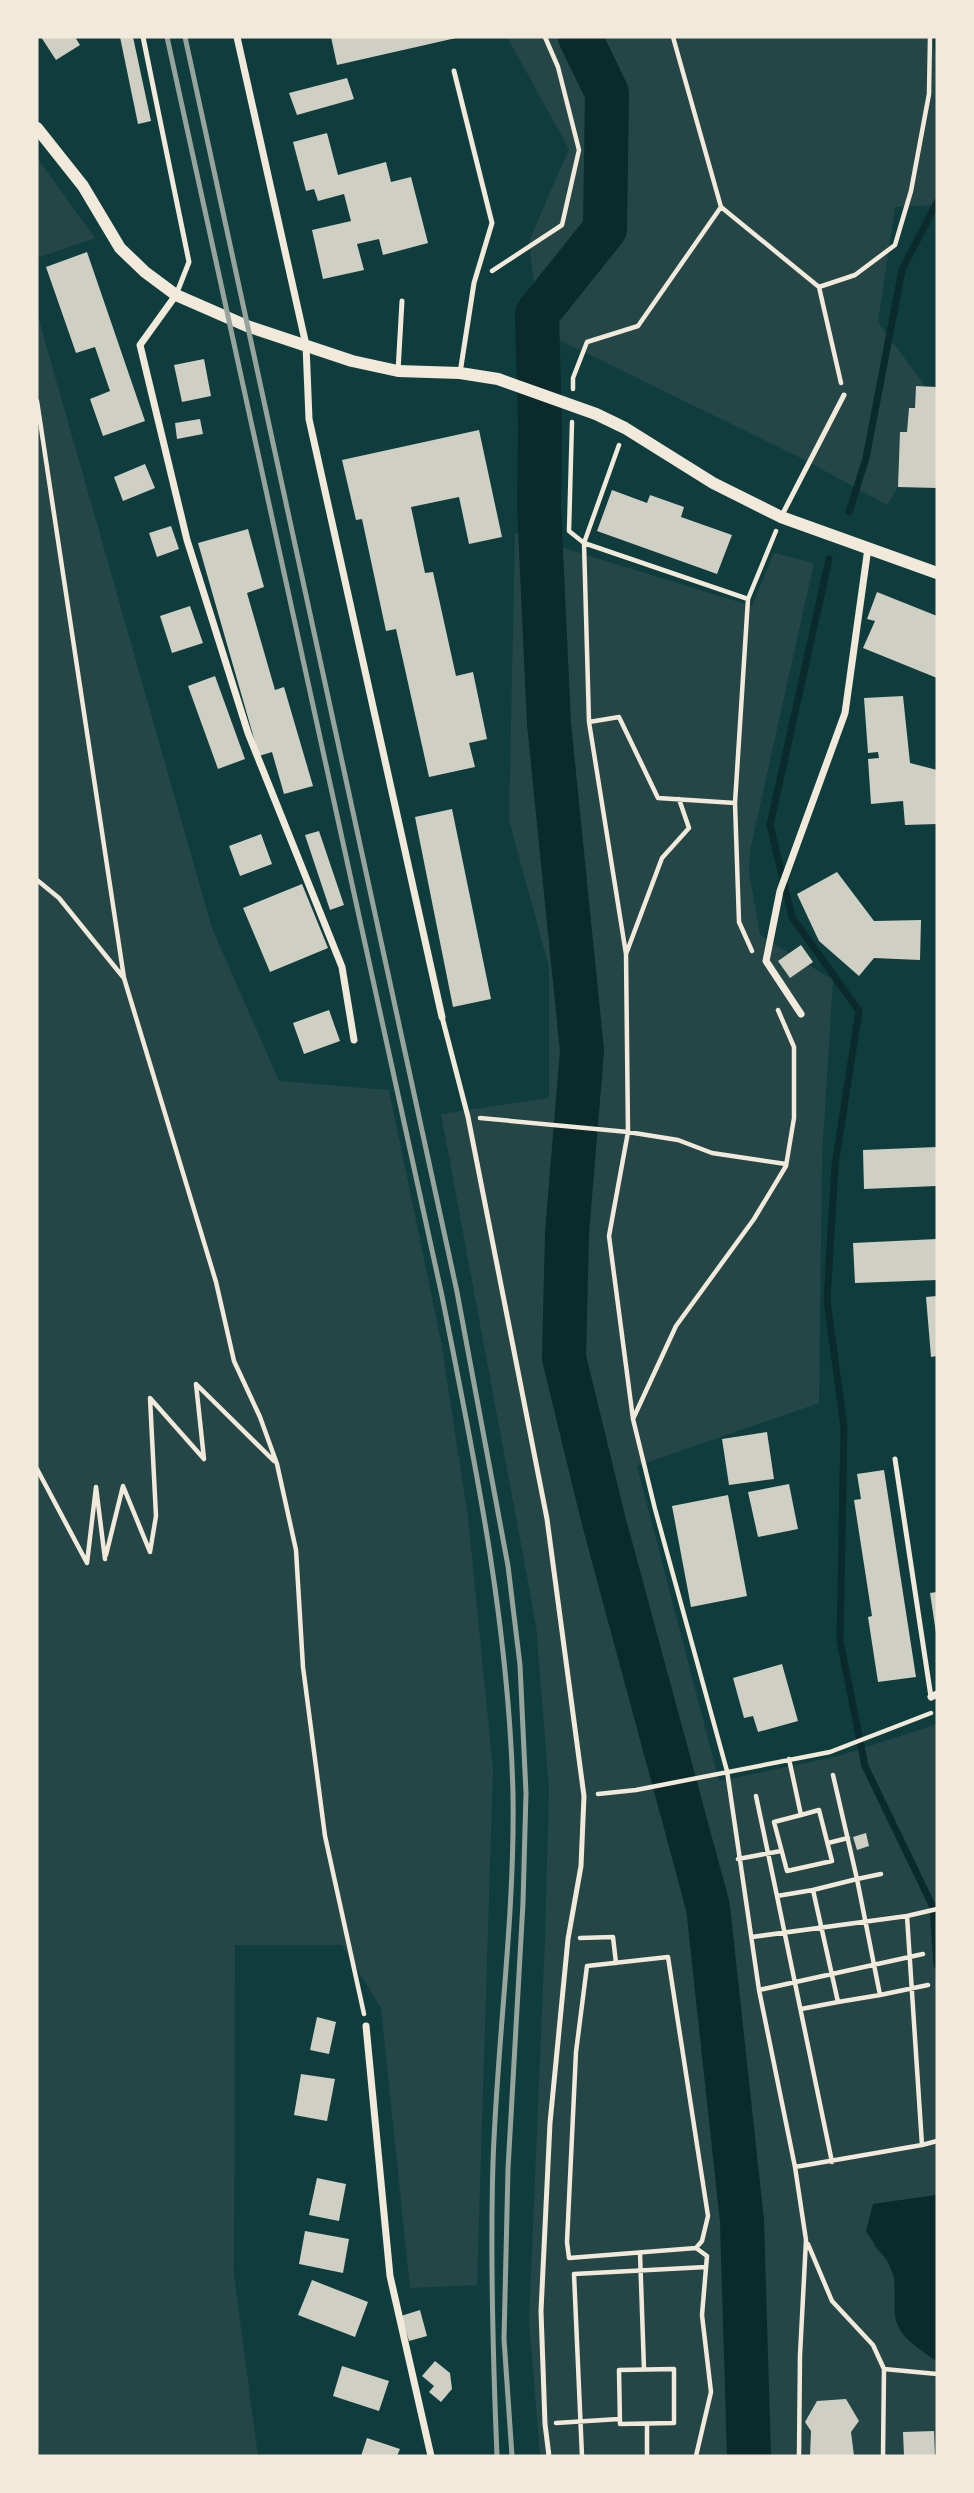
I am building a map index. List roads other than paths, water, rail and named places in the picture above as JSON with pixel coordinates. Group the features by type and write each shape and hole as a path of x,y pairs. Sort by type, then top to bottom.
{"street":[{"path":"237,37 306,345 309,419 442,1017"},
{"path":"37,128 83,186 120,248 145,272 176,295 247,326 352,360 398,371 460,373 498,379 596,414 625,428 713,483 782,517 937,573"},
{"path":"176,295 140,345 187,540 248,733 342,967 354,1040"},
{"path":"801,1014 766,961 787,867 845,713 868,547"},
{"path":"366,2026 390,2276 431,2456"}],"lane":[{"path":"143,37 189,262 176,295"},
{"path":"454,71 492,223 474,283 460,373"},
{"path":"398,371 402,302"},
{"path":"782,517 844,395"},
{"path":"442,1017 468,1117 547,1519 584,1796 581,1866 568,1939 550,2123 541,2311 545,2424 549,2456"},
{"path":"895,1458 934,1696"}],"waterway":[{"path":"580,37 607,93 605,229 537,314 539,507 549,724 582,1051 567,1233 564,1358 604,1522 708,1907 742,2221 749,2456"},
{"path":"849,512 866,458 902,270 937,202"},
{"path":"829,559 770,825 792,917 859,1011 835,1165 827,1300 844,1428 840,1641 865,1766 933,1907 937,1965"}],"railway":[{"path":"167,37 442,1296 478,1482 497,1606 505,1669 513,1794 509,1933 493,2163 492,2310 497,2456"},
{"path":"185,37 457,1292 508,1566 520,1665 526,1793 523,1903 508,2169 504,2339 512,2456"}]}
